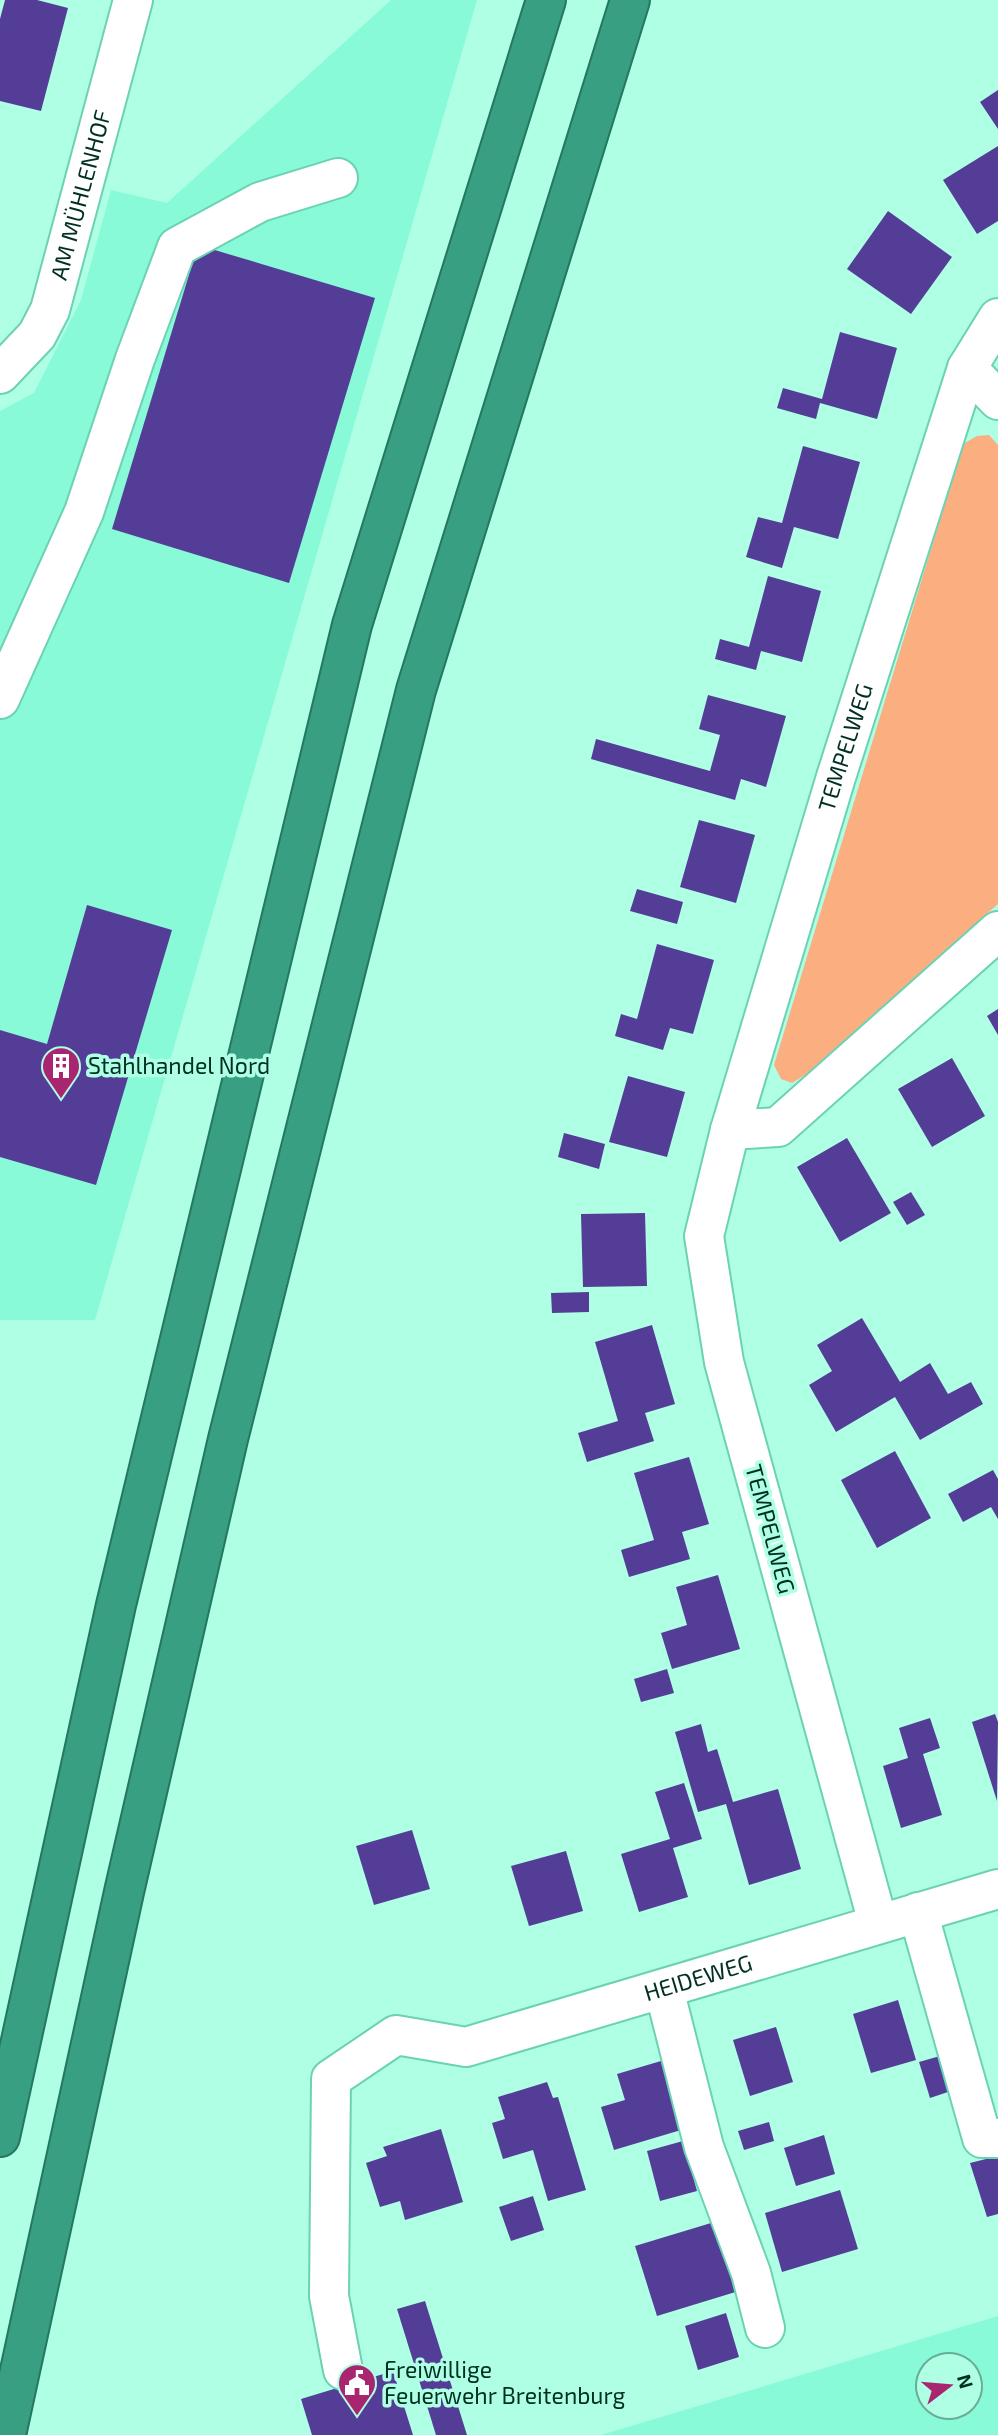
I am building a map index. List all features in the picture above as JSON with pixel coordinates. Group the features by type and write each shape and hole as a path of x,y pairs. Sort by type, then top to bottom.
{"highway":[{"path":"0,2137 116,1605 352,625 547,0"},
{"path":"6,2435 124,1892 228,1440 416,690 630,0"}],"street":[{"name":"AM MÜHLENHOF","path":"0,374 37,335 50,310 133,0"},
{"path":"0,699 83,512 177,247 260,202 338,178"},
{"name":"TEMPELWEG","path":"878,1923 724,1362 704,1236 730,1130 836,777 967,368 998,318"},
{"path":"967,368 998,400"},
{"path":"730,1130 778,1127 998,931"},
{"name":"HEIDEWEG","path":"343,2370 329,2296 331,2078 396,2035 466,2047 998,1889"},
{"path":"918,1912 982,2138 998,2138"},
{"path":"664,1989 704,2147 751,2273 765,2328"}],"shaded area":[{"path":"391,0 477,0 95,1320 0,1320 0,411 34,393 81,300 111,190 167,203"},
{"path":"989,435 998,445 998,904 805,1075 792,1083 781,1079 774,1065 963,444 977,436"},
{"path":"998,2316 998,2435 601,2435"}],"building":[{"path":"5,0 37,0 68,8 41,111 0,101 0,19"},
{"path":"998,90 998,129 980,102"},
{"path":"998,146 998,221 977,234 943,180"},
{"path":"888,211 952,257 911,314 847,269"},
{"path":"198,245 375,298 289,583 112,529"},
{"path":"840,332 897,348 877,419 820,403 816,419 777,408 783,388 822,399"},
{"path":"803,446 860,462 838,539 794,527 782,568 746,557 758,517 782,523"},
{"path":"768,576 821,591 802,662 761,651 756,670 715,659 720,639 749,647"},
{"path":"708,695 786,716 766,787 741,779 735,800 591,759 596,739 710,771 720,735 699,729"},
{"path":"699,820 755,835 736,903 680,887"},
{"path":"637,889 683,902 677,924 630,911"},
{"name":"Stahlhandel Nord","path":"87,905 172,930 96,1185 0,1157 0,1030 47,1044"},
{"path":"657,944 714,960 693,1034 670,1028 663,1050 615,1036 621,1014 637,1019"},
{"path":"998,1009 998,1035 987,1016"},
{"path":"952,1058 985,1116 932,1147 898,1089"},
{"path":"628,1076 685,1092 667,1157 609,1142"},
{"path":"564,1133 605,1144 599,1169 558,1157"},
{"path":"847,1138 891,1213 840,1242 797,1167"},
{"path":"911,1192 925,1215 907,1225 893,1202"},
{"path":"645,1213 647,1286 583,1287 581,1214"},
{"path":"589,1292 589,1312 552,1313 551,1293"},
{"path":"862,1318 900,1382 930,1363 948,1394 971,1382 983,1404 920,1440 895,1397 836,1432 809,1385 832,1371 817,1345"},
{"path":"652,1325 675,1404 645,1413 654,1441 587,1462 578,1433 618,1421 595,1342"},
{"path":"895,1451 931,1518 877,1548 841,1480"},
{"path":"689,1457 709,1524 682,1532 690,1559 629,1577 621,1550 654,1540 634,1473"},
{"path":"993,1470 998,1479 998,1519 991,1507 963,1522 948,1494"},
{"path":"718,1575 740,1649 672,1669 661,1633 687,1625 676,1587"},
{"path":"667,1669 674,1693 641,1702 634,1679"},
{"path":"995,1714 998,1722 997,1801 972,1722"},
{"path":"930,1718 940,1748 923,1754 942,1815 901,1828 883,1766 908,1758 899,1728"},
{"path":"701,1724 708,1752 717,1749 733,1802 778,1789 801,1869 749,1885 726,1804 698,1812 675,1732"},
{"path":"684,1783 702,1839 673,1848 688,1897 639,1912 621,1854 670,1839 655,1792"},
{"path":"412,1830 430,1889 374,1905 356,1846"},
{"path":"566,1851 583,1911 529,1926 511,1866"},
{"path":"898,2000 916,2060 871,2073 853,2014"},
{"path":"776,2027 793,2082 750,2096 733,2040"},
{"path":"940,2056 951,2091 930,2098 919,2062"},
{"path":"661,2061 681,2130 614,2150 601,2107 625,2100 617,2074"},
{"path":"547,2082 553,2098 558,2097 586,2190 548,2201 533,2150 503,2159 492,2123 505,2119 498,2097"},
{"path":"769,2122 774,2141 744,2150 738,2131"},
{"path":"441,2129 463,2202 405,2220 400,2201 380,2207 366,2163 387,2156 383,2147"},
{"path":"824,2135 835,2174 796,2186 784,2148"},
{"path":"683,2141 697,2191 660,2201 647,2151"},
{"path":"998,2156 998,2214 987,2217 970,2163"},
{"path":"840,2190 858,2249 782,2272 765,2213"},
{"path":"533,2196 544,2230 511,2241 499,2207"},
{"path":"721,2220 742,2290 657,2316 635,2246"},
{"path":"425,2301 467,2435 436,2435 397,2309"},
{"path":"726,2313 739,2357 698,2370 685,2326"},
{"name":"Freiwillige Feuerwehr Breitenburg","path":"393,2371 413,2435 312,2435 301,2399"}],"place":[{"name":"Stahlhandel Nord","path":"61,1100"},
{"name":"Freiwillige Feuerwehr Breitenburg","path":"357,2417"}]}
